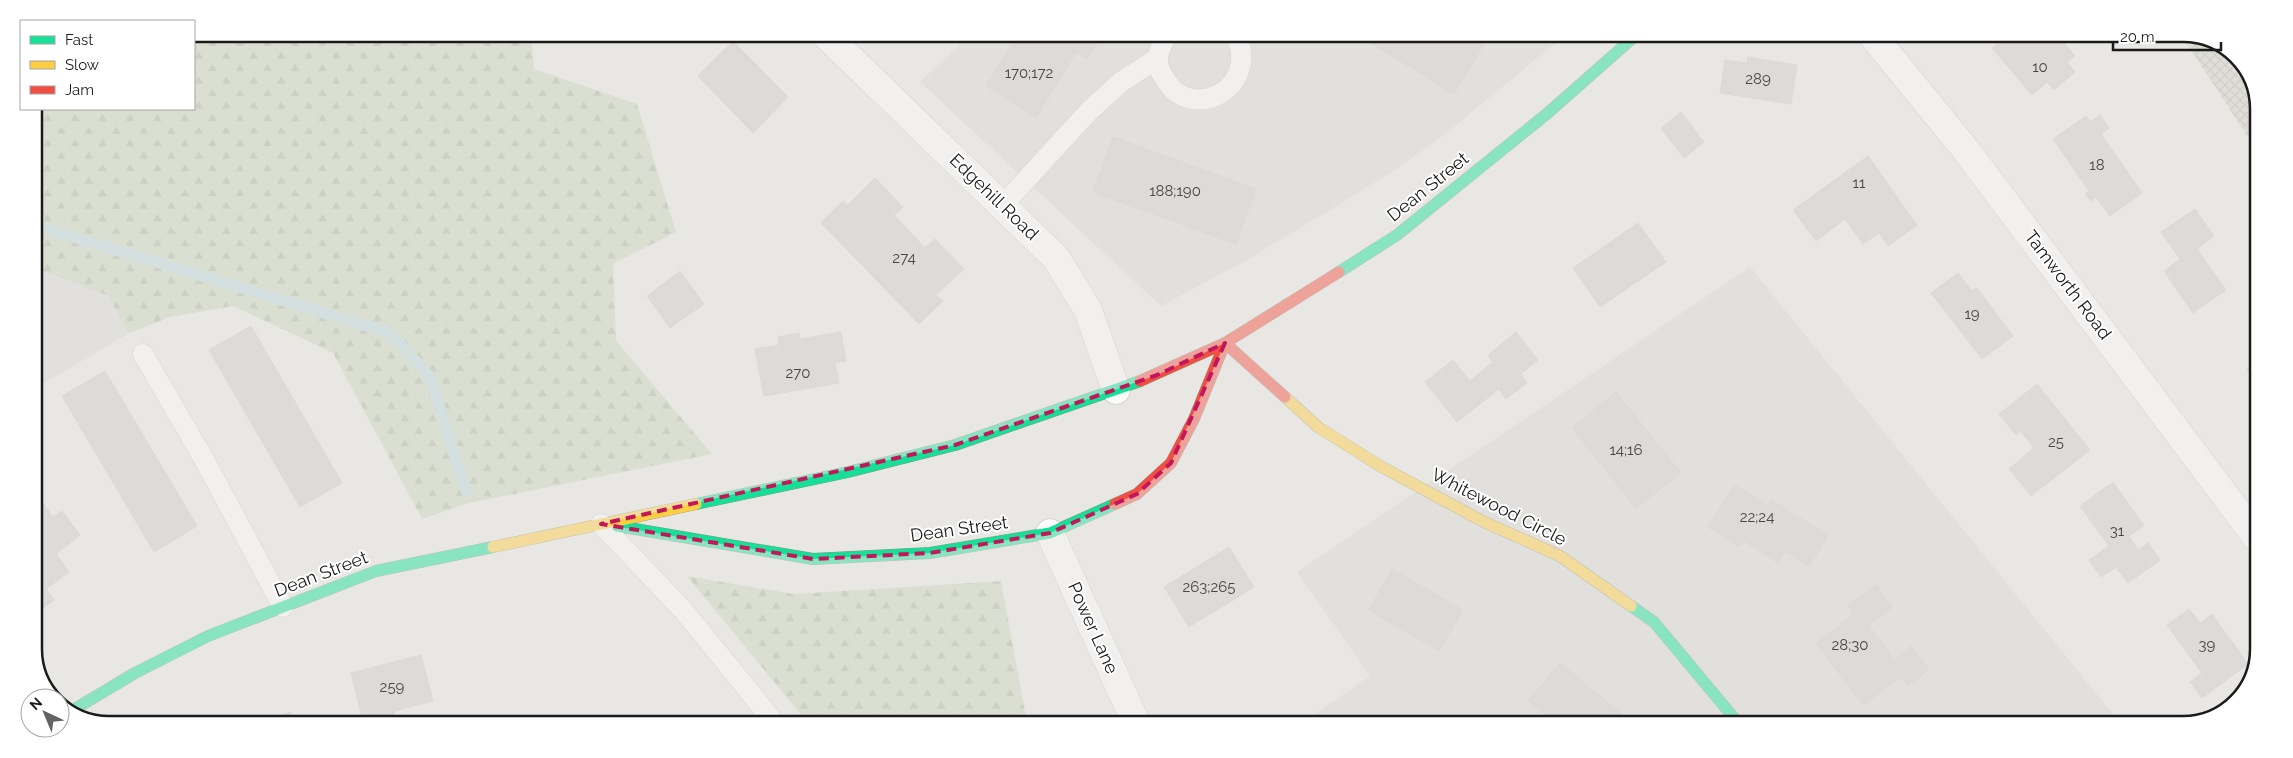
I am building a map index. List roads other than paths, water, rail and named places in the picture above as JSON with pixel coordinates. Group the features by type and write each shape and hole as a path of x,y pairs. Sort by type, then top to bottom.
{"main road":[{"name":"Dean Street","path":"78,707 135,673 208,636 376,571 848,472 955,446 1157,375 1225,343 1397,235 1549,112 1629,42"},
{"name":"Dean Street","path":"601,524 813,559 930,553 1050,533 1137,494 1171,463 1194,419 1225,343"},
{"name":"Whitewood Circle","path":"1225,343 1318,426 1380,466 1484,522 1560,556 1654,622 1732,716"}],"street":[{"name":"Edgehill Road","path":"833,42 1056,258 1088,310 1116,390"},
{"name":"Tamworth Road","path":"1878,42 1965,148 2250,529"},
{"name":"Power Lane","path":"1050,533 1133,716"}],"lane":[{"path":"1164,42 1158,58 1160,72 1173,89 1192,99 1206,99 1220,94 1231,86 1239,74 1242,60 1239,42"},
{"path":"1003,205 1089,111 1121,82 1158,58"},
{"path":"143,354 205,460 283,607"},
{"path":"601,524 682,610 769,716"}],"waterway":[{"path":"42,227 390,333 430,377 466,491"}]}
